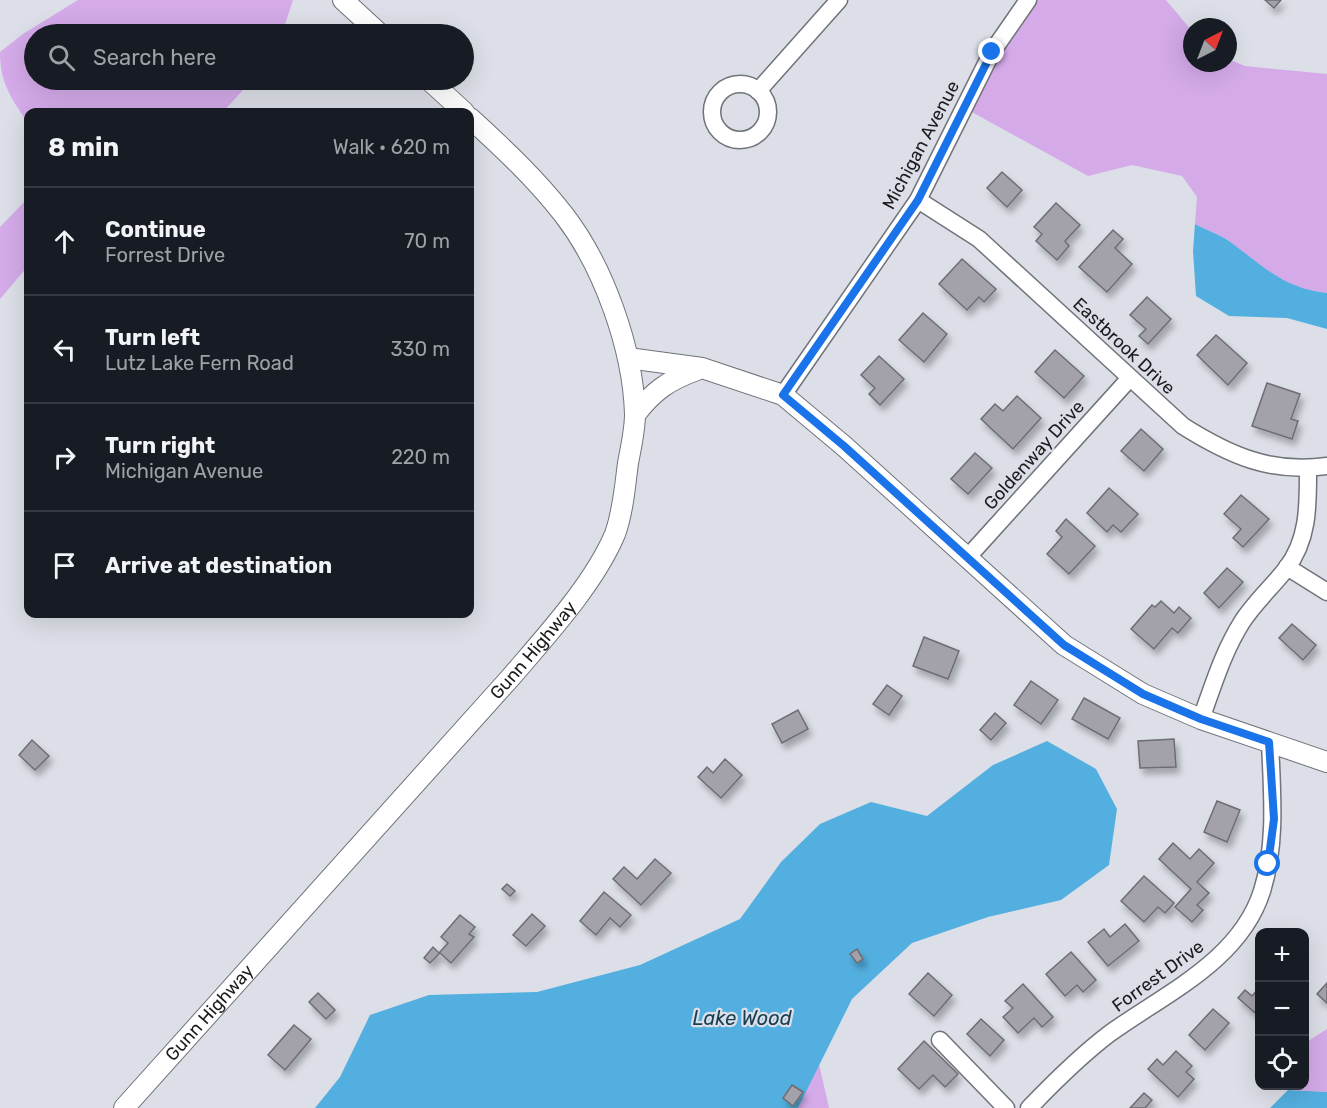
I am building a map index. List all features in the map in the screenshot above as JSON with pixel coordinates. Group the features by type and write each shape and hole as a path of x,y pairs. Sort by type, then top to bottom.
{"main road":[{"path":"343,0 369,24"},
{"path":"440,90 460,108"},
{"name":"Gunn Highway","path":"124,1108 511,677 565,613 603,557 615,534 623,501 635,415 628,358 602,280 565,216 520,165 474,121"},
{"path":"628,358 702,368 783,395 844,446 1064,645 1143,694 1201,719 1327,762"},
{"path":"635,415 651,394 672,378 702,368"}],"street":[{"path":"758,91 839,0"},
{"name":"Michigan Avenue","path":"783,395 918,200 992,52 1028,0"},
{"name":"Eastbrook Drive","path":"918,200 979,239 1183,426 1219,449 1259,464 1308,469 1327,466"},
{"name":"Goldenway Drive","path":"967,558 1130,378"},
{"path":"1201,719 1230,643 1243,620 1287,567 1300,543 1308,516 1308,469"},
{"path":"1287,567 1327,592"},
{"name":"Forrest Drive","path":"1029,1108 1108,1036 1218,958 1241,932 1262,892 1268,864 1274,819 1269,742"},
{"path":"940,1040 1006,1108"}],"shaded area":[{"path":"78,0 293,0 285,24 39,24"},
{"path":"1036,0 1166,0 1183,20 1183,72 1237,72 1237,63 1245,66 1327,74 1327,293 1285,281 1225,239 1195,224 1197,197 1182,176 1132,165 1088,176 970,111 998,55"},
{"path":"23,34 24,90 243,90 227,108 24,108 24,117 4,81 0,52"},
{"path":"24,202 24,271 0,299 0,227"},
{"path":"1327,1029 1327,1092 1288,1090 1309,1090 1309,1040"},
{"path":"819,1064 829,1108 798,1108"}],"water":[{"path":"1195,224 1225,239 1286,281 1327,293 1327,329 1287,318 1229,316 1196,296 1193,251"},
{"name":"Lake Wood","path":"1047,741 1096,769 1117,809 1109,865 1061,900 988,917 912,943 852,999 798,1108 315,1108 340,1077 370,1015 429,995 537,992 640,965 740,919 781,862 820,824 871,802 927,816 993,765"},
{"path":"1288,1090 1327,1092 1327,1108 1270,1108"}],"building":[{"path":"1265,0 1281,0 1274,8"},
{"path":"1002,172 1022,190 1007,207 987,188"},
{"path":"1056,203 1080,225 1065,241 1069,246 1057,260 1036,241 1042,234 1034,227"},
{"path":"1113,230 1123,239 1115,248 1132,264 1107,292 1079,267"},
{"path":"962,259 996,289 984,302 979,297 967,310 939,284"},
{"path":"1147,297 1171,319 1148,344 1139,336 1146,329 1130,315"},
{"path":"923,313 947,334 924,362 899,340"},
{"path":"1216,335 1247,363 1228,385 1197,355"},
{"path":"1055,350 1084,376 1064,398 1035,372"},
{"path":"879,356 904,379 880,405 869,394 875,388 861,375"},
{"path":"1267,383 1300,394 1291,419 1298,421 1292,439 1252,426"},
{"path":"1017,396 1041,418 1013,449 981,419 995,404 1003,411"},
{"path":"1141,429 1163,449 1144,471 1121,451"},
{"path":"975,453 992,468 968,494 951,479"},
{"path":"1109,488 1138,514 1121,532 1113,525 1107,532 1087,513"},
{"path":"1241,495 1269,519 1243,547 1233,538 1241,529 1224,514"},
{"path":"1066,519 1095,546 1069,574 1047,554 1062,537 1056,531"},
{"path":"1227,568 1243,582 1219,608 1204,593"},
{"path":"1161,601 1174,613 1179,607 1191,618 1178,633 1172,628 1154,649 1131,629 1152,605 1155,607"},
{"path":"1292,624 1316,645 1303,660 1279,638"},
{"path":"924,637 959,651 948,679 913,666"},
{"path":"1031,681 1058,700 1041,724 1014,705"},
{"path":"887,685 902,696 889,715 873,704"},
{"path":"1084,698 1120,718 1108,739 1072,719"},
{"path":"798,710 808,729 782,743 772,724"},
{"path":"995,713 1006,723 991,740 980,730"},
{"path":"1174,739 1176,767 1140,768 1138,741"},
{"path":"32,740 49,756 35,770 19,755"},
{"path":"725,759 742,775 721,798 698,777 707,767 713,773"},
{"path":"1217,801 1240,810 1227,842 1204,832"},
{"path":"1173,843 1190,859 1199,849 1214,863 1197,882 1209,893 1197,905 1203,910 1192,922 1175,907 1191,889 1159,859"},
{"path":"655,859 671,873 641,905 613,879 624,867 637,879"},
{"path":"1144,876 1174,903 1165,913 1158,907 1144,922 1121,901"},
{"path":"507,884 515,891 510,896 502,889"},
{"path":"604,892 631,915 620,927 610,918 596,935 580,921"},
{"path":"532,914 545,926 526,946 513,935"},
{"path":"460,915 475,927 469,934 474,937 451,963 440,953 430,963 424,958 433,947 439,953 448,943 441,937"},
{"path":"1125,924 1139,941 1108,966 1088,942 1104,929 1110,937"},
{"path":"857,949 863,959 857,963 850,954"},
{"path":"1071,952 1096,980 1083,992 1077,985 1065,996 1046,974"},
{"path":"928,973 952,995 934,1016 909,994"},
{"path":"1327,983 1327,1003 1317,994"},
{"path":"1023,984 1053,1017 1042,1027 1034,1018 1018,1033 1003,1017 1013,1008 1005,1001"},
{"path":"1245,990 1252,996 1255,993 1255,1013 1238,998"},
{"path":"318,993 335,1010 326,1019 309,1002"},
{"path":"1213,1009 1229,1023 1205,1050 1189,1035"},
{"path":"981,1019 1004,1040 990,1056 967,1034"},
{"path":"294,1025 311,1039 285,1070 268,1055"},
{"path":"924,1041 958,1074 945,1087 933,1075 919,1089 898,1069"},
{"path":"1176,1051 1192,1066 1186,1072 1194,1079 1178,1097 1148,1069 1157,1059 1163,1065"},
{"path":"792,1085 803,1092 793,1106 783,1098"},
{"path":"1144,1093 1152,1100 1145,1108 1130,1108"}],"route":[{"path":"992,52 918,200 783,395 844,446 1064,645 1143,694 1201,719 1269,742 1274,819 1268,864"}]}
